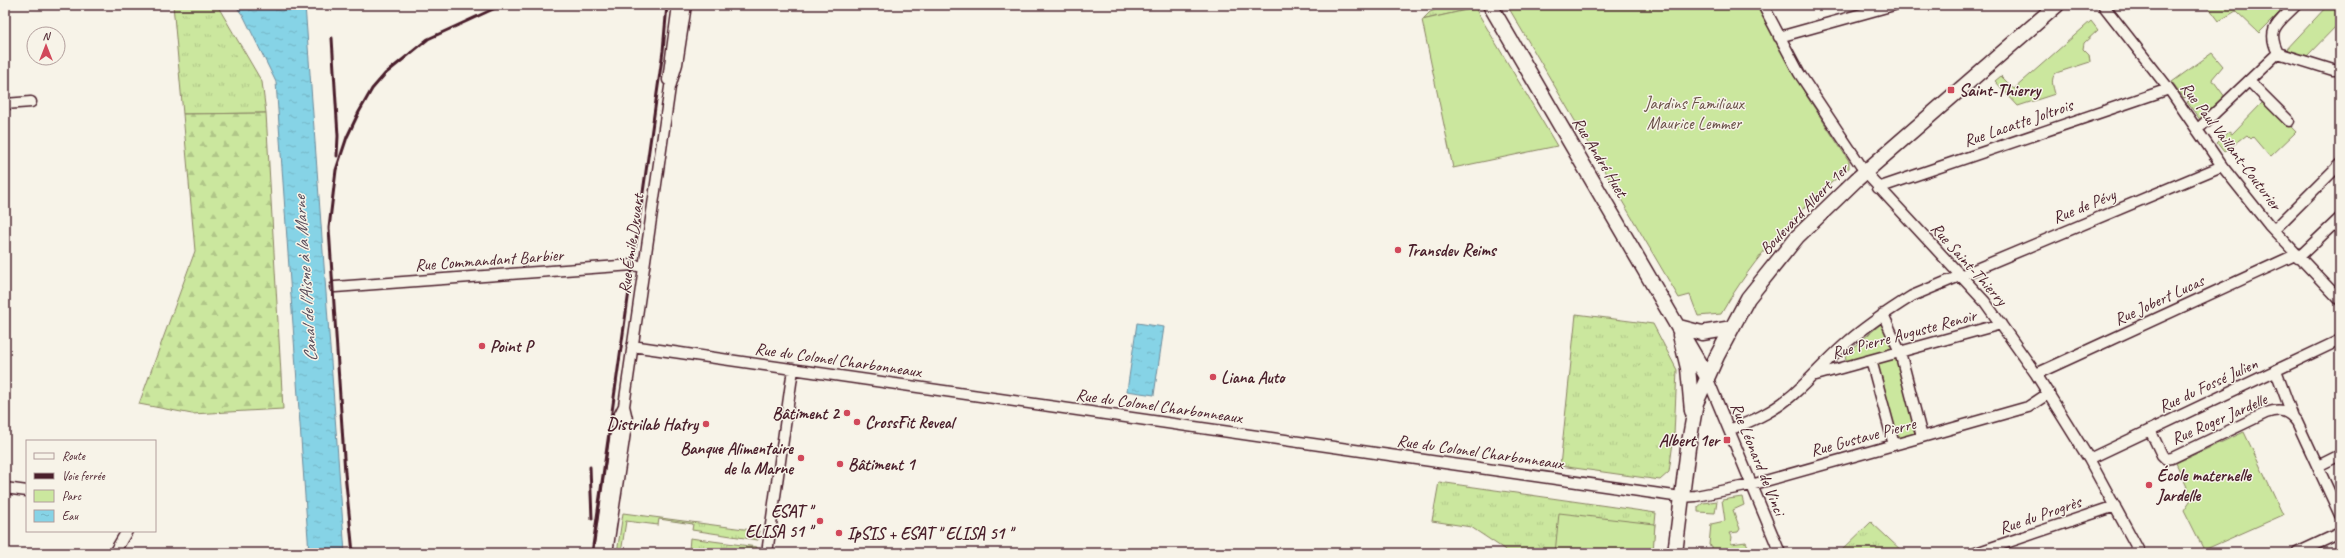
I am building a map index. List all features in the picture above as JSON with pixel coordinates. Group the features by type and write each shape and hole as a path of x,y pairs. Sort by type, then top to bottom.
{"main road":[{"name":"Rue André Huet","path":"1490,5 1707,377"},
{"name":"Boulevard Albert 1er","path":"1675,553 1681,497 1692,419 1696,403 1707,377 1748,298 1798,237 1861,166 2057,5"},
{"path":"1692,419 1688,368 1679,327 1702,333 1732,328"}],"street":[{"name":"Rue Émile Druart","path":"670,87 668,77 678,5"},
{"name":"Rue Émile Druart","path":"599,553 618,418 624,406 670,87 677,64 686,5"},
{"name":"Rue Saint-Thierry","path":"1763,5 1799,73 1861,166 1878,188 1958,275 1985,302 2036,374 2089,459 2140,553"},
{"path":"1779,37 1894,5"},
{"name":"Rue Paul Vaillant-Couturier","path":"2103,5 2168,89 2222,166 2297,257 2340,300"},
{"path":"2296,5 2274,28 2272,41 2278,53 2333,70 2340,70"},
{"path":"2197,130 2278,53"},
{"path":"2249,81 2289,121"},
{"name":"Rue Lacatte Joltrois","path":"1878,188 2168,89"},
{"path":"5,104 31,102"},
{"path":"2274,230 2340,164"},
{"name":"Rue de Pévy","path":"1815,375 1842,346 1883,314 1912,296 1958,275 2222,166"},
{"name":"Rue Jobert Lucas","path":"2036,374 2297,257 2340,218"},
{"name":"Rue Commandant Barbier","path":"336,287 625,266 644,267"},
{"path":"1883,314 1900,352 1922,437"},
{"name":"Rue Pierre Auguste Renoir","path":"1815,375 2001,324"},
{"name":"Rue du Fossé Julien","path":"2089,459 2340,340"},
{"name":"Rue du Colonel Charbonneaux","path":"632,346 1681,497"},
{"path":"1871,360 1894,445"},
{"path":"767,553 792,369"},
{"name":"Rue Roger Jardelle","path":"2276,371 2293,417 2318,466 2340,515"},
{"path":"1728,430 1766,414 1815,375"},
{"name":"Rue Léonard de Vinci","path":"1707,377 1780,553"},
{"name":"Rue Gustave Pierre","path":"1681,497 1696,496 1751,485 1894,445 2028,407 2049,393"},
{"name":"Rue Émile Druart","path":"607,553 627,419 624,406"},
{"name":"Rue Roger Jardelle","path":"2150,430 2162,456 2172,458 2264,414 2281,410 2293,417"},
{"path":"2318,466 2340,455"},
{"path":"5,488 26,491"},
{"name":"Rue du Progrès","path":"1976,553 2115,506"},
{"path":"114,553 126,532"},
{"path":"2297,553 2340,533"}],"green space":[{"path":"173,5 217,5 262,82 266,113 183,114"},
{"path":"1447,5 1474,5 1475,8 1422,20 1430,12"},
{"name":"Jardins Familiaux Maurice Lemmer","path":"1507,5 1759,5 1806,95 1849,161 1849,168 1794,217 1762,253 1721,314 1698,316 1690,295 1679,298"},
{"path":"2207,5 2287,5 2259,33 2236,11 2219,21"},
{"path":"2328,5 2340,5 2340,22 2305,58 2284,52"},
{"path":"1475,8 1557,146 1453,168 1422,20"},
{"path":"2091,21 2098,30 2084,43 2083,49 2089,55 2090,62 2056,73 2053,78 2055,94 2018,106 1995,81 2001,76 2014,89"},
{"path":"2212,53 2223,66 2212,79 2225,97 2201,121 2187,102 2192,99 2189,95 2184,98 2172,82"},
{"path":"2265,100 2296,132 2270,157 2253,137 2251,139 2247,135 2224,152 2217,143 2229,132 2232,134"},
{"path":"266,113 283,409 192,414 139,404 195,251 183,114"},
{"path":"1576,314 1653,324 1677,370 1674,435 1669,472 1660,480 1560,466"},
{"path":"1881,324 1883,325 1895,349 1849,362 1846,360 1845,354"},
{"path":"1897,358 1918,434 1897,439 1877,363"},
{"path":"2244,432 2283,515 2204,550 2184,510 2192,498 2176,463"},
{"path":"1439,482 1656,513 1652,553 1507,553 1504,549 1471,527 1432,521"},
{"path":"1742,497 1744,505 1733,510 1740,529 1738,532 1730,533 1732,537 1731,544 1746,542 1751,553 1708,553 1708,550 1712,550 1712,546 1709,545 1711,524 1725,521 1722,500"},
{"path":"1717,501 1715,513 1698,512 1698,507 1703,503"},
{"path":"623,513 759,531 758,540 692,530 693,524 659,519 658,525 626,521 621,553 617,553"},
{"path":"1559,513 1655,524 1653,553 1555,553"},
{"path":"1871,522 1904,553 1839,553"},
{"path":"690,538 757,547 756,553 685,553 689,550"}],"water":[{"name":"Canal de l'Aisne à la Marne","path":"235,5 305,5 345,553 309,553 276,82 244,17"},
{"path":"1137,323 1164,327 1154,395 1127,391"}],"railway":[{"path":"353,553 345,473 329,228 336,170 347,137 359,112 372,89 385,74 428,39 502,5"},
{"path":"592,553 663,51 667,5"},
{"path":"332,38 338,136 337,156"},
{"path":"590,467 592,519"}],"place":[{"name":"Saint-Thierry","path":"1951,90"},
{"name":"Transdev Reims","path":"1398,250"},
{"name":"Point P","path":"482,346"},
{"name":"Liana Auto","path":"1213,377"},
{"name":"Bâtiment 2","path":"847,413"},
{"name":"CrossFit Reveal","path":"857,422"},
{"name":"Distrilab Hatry","path":"706,424"},
{"name":"Albert 1er","path":"1727,440"},
{"name":"Banque Alimentaire de la Marne","path":"801,458"},
{"name":"Bâtiment 1","path":"840,464"},
{"name":"École maternelle Jardelle","path":"2149,485"},
{"name":"ESAT \" ELISA 51 \"","path":"820,521"},
{"name":"IpSIS + ESAT \" ELISA 51 \"","path":"839,533"}]}
